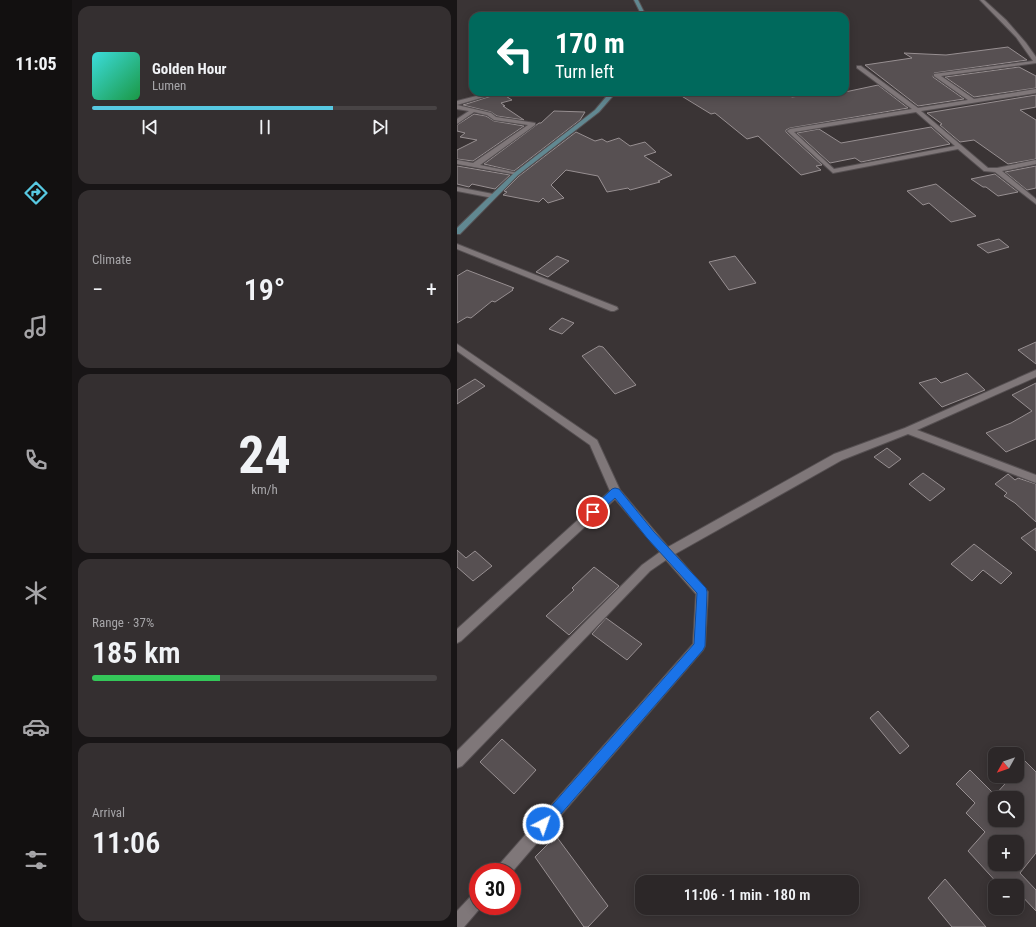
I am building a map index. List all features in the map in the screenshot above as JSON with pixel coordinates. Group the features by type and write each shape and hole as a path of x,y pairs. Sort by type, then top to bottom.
{"main road":[{"path":"636,0 642,12"},
{"path":"457,232 516,174 597,111 609,96"}],"street":[{"path":"973,101 936,75 1036,61 1027,46 999,15 982,0"},
{"path":"859,67 917,110 986,170 997,170 1036,162"},
{"path":"959,147 833,171 790,131 1036,91"},
{"path":"457,103 483,96"},
{"path":"457,107 489,114 494,118 533,124 475,165"},
{"path":"457,122 474,110"},
{"path":"457,162 516,174"},
{"path":"997,170 1036,202"},
{"path":"457,189 493,196"},
{"path":"457,246 614,309"},
{"path":"457,347 594,443 615,492 702,592 699,646 510,863"},
{"path":"457,761 646,568 667,553 838,457 908,430 1036,373"},
{"path":"908,430 1036,479"},
{"path":"457,637 615,492"},
{"path":"457,923 469,909"}],"building":[{"path":"1008,47 1027,60 934,73 933,77 964,99 918,106 865,65 912,58 904,53 946,55"},
{"path":"1019,67 1036,76 1036,88 974,97 945,77"},
{"path":"878,85 908,108 790,128 786,130 786,132 822,165 816,166 821,170 801,175 758,136 747,139 715,113 711,114 682,96 849,96 849,91"},
{"path":"1036,95 1036,107 1020,110 1036,120 1036,159 1008,164 974,140 960,142 940,125 942,124 927,113"},
{"path":"492,96 506,96 512,100 501,103 505,106 503,106 524,120 497,116 491,112 463,105"},
{"path":"554,111 585,112 580,120 514,171 484,164 541,123"},
{"path":"474,114 486,116 494,121 524,126 473,161 457,159 457,150 477,140 460,137 465,133 457,131 457,125"},
{"path":"931,127 950,144 861,162 855,158 830,163 797,133 819,129 841,143"},
{"path":"576,132 595,141 602,139 607,142 619,138 630,146 645,142 656,152 644,156 672,175 658,181 660,182 630,190 628,188 607,192 598,176 566,170 551,185 564,198 548,203 543,198 539,202 503,195 507,192 504,191 519,176"},
{"path":"457,166 510,175 495,189 472,184 469,187 457,184"},
{"path":"1036,166 1036,188 1027,190 1005,172"},
{"path":"995,174 1018,192 998,196 986,187 983,187 971,179"},
{"path":"936,184 976,216 951,222 929,203 923,205 907,191"},
{"path":"999,239 1009,247 988,253 977,245"},
{"path":"557,256 569,261 548,277 536,272"},
{"path":"735,256 756,283 729,290 709,262"},
{"path":"467,270 514,288 495,302 492,301 471,318 467,317 457,323 457,276"},
{"path":"562,318 574,323 562,334 549,329"},
{"path":"1036,342 1036,364 1018,350"},
{"path":"599,346 603,347 636,385 615,394 582,356"},
{"path":"967,373 985,390 942,407 919,383 936,378 941,383"},
{"path":"475,379 485,386 457,404 457,390"},
{"path":"1036,383 1036,439 1006,452 986,433 1011,423 1032,411 1012,395"},
{"path":"887,448 901,459 889,468 874,457"},
{"path":"923,473 945,489 930,501 909,484"},
{"path":"1008,474 1015,480 1018,478 1036,484 1036,522 1015,503 1004,496 1007,493 995,484"},
{"path":"1036,528 1036,551 1021,538"},
{"path":"974,544 1012,573 1001,584 983,570 972,581 951,564"},
{"path":"457,550 466,558 475,551 492,566 473,581 457,567"},
{"path":"594,567 619,586 569,635 546,616 574,590 572,588"},
{"path":"606,618 642,644 627,660 592,634"},
{"path":"878,711 909,746 900,754 870,718"},
{"path":"502,739 536,770 514,794 480,762"},
{"path":"1025,761 1036,772 1036,853 1024,868 1024,835 988,835 988,871 1022,871 1020,873 1036,890 1036,911 1024,898 1024,879 994,879 968,851 985,832 966,813 975,803 956,784 970,770 991,791 988,791 988,827 1024,827 1024,791 999,791 1006,783 1024,783"},
{"path":"556,836 608,906 588,927 584,927 535,857"},
{"path":"945,879 986,927 952,927 928,898"}],"route":[{"path":"543,824 699,646 702,592 615,492 593,512"}]}
